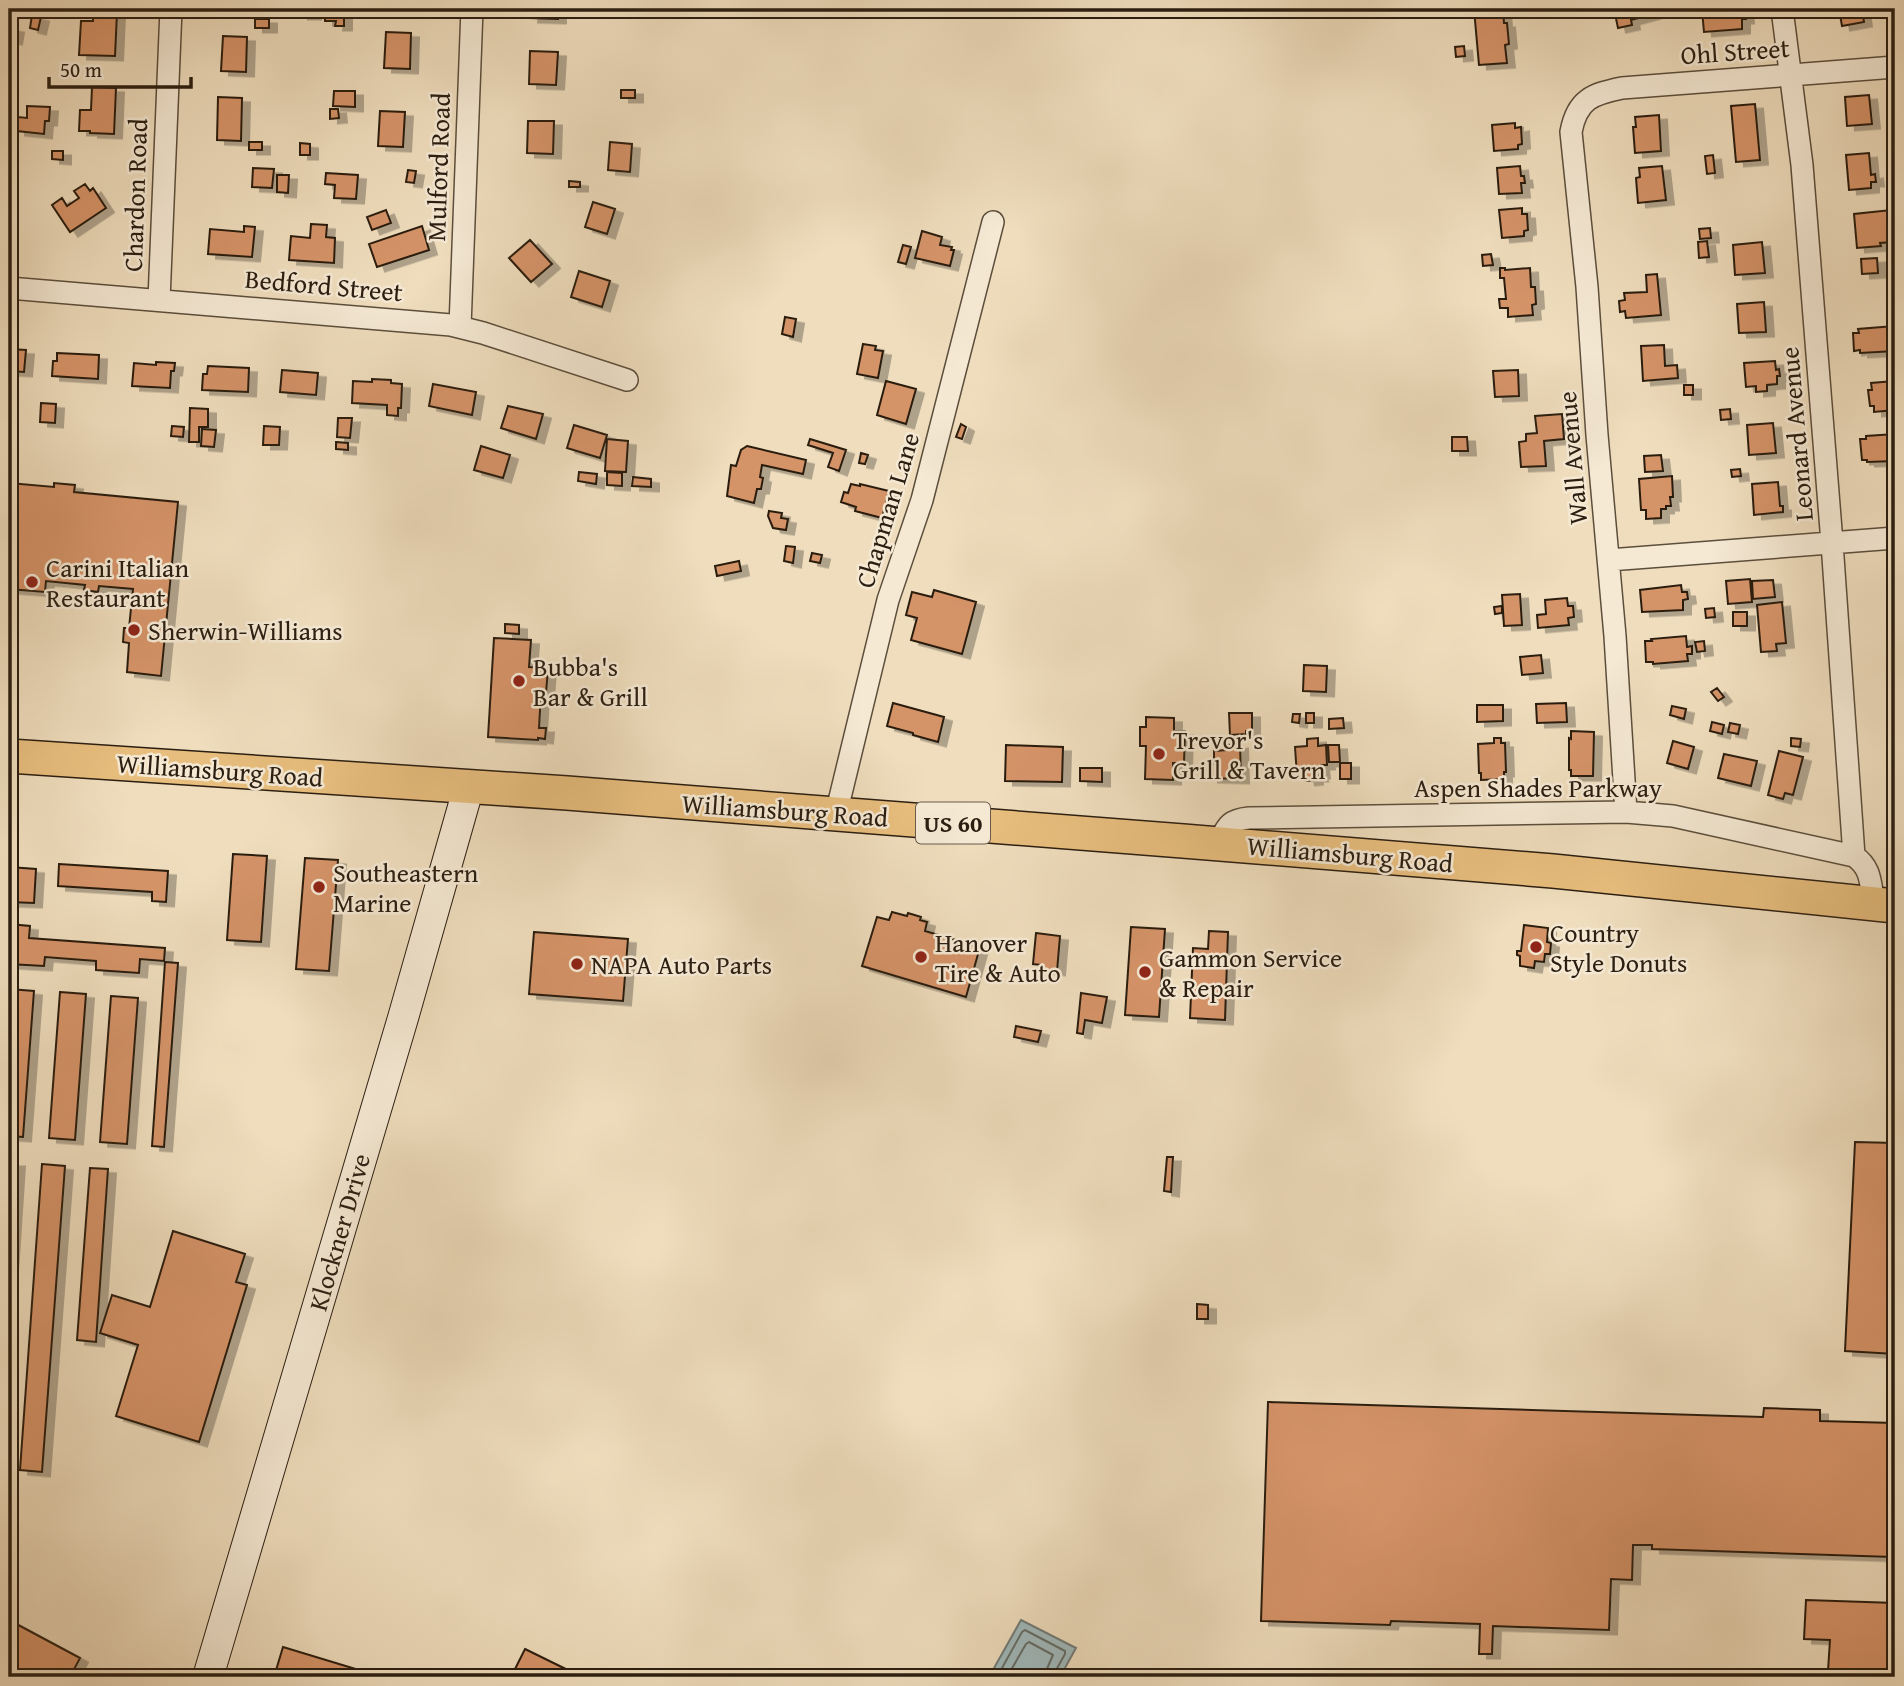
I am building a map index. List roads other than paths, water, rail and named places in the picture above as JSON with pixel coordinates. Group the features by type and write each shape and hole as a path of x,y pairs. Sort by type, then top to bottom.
{"main road":[{"name":"Williamsburg Road","path":"9,755 469,786 1218,844 1553,871 1885,904"}],"street":[{"name":"Chardon Road","path":"159,300 171,9"},
{"name":"Mulford Road","path":"460,327 472,9"},
{"name":"Leonard Avenue","path":"1782,9 1802,165 1854,856"},
{"name":"Ohl Street","path":"1583,103 1597,93 1622,88 1895,67"},
{"name":"Wall Avenue","path":"1583,103 1576,113 1571,132 1587,288 1626,812"},
{"name":"Chapman Lane","path":"836,814 888,600 922,500 993,222"},
{"name":"Bedford Street","path":"9,288 460,327 627,380"},
{"path":"1609,561 1895,538"},
{"name":"Klockner Drive","path":"208,1677 469,786"},
{"name":"Aspen Shades Parkway","path":"1218,844 1231,822 1248,817 1626,812 1674,816 1854,856"},
{"path":"1854,856 1868,869 1885,904"}],"water":[{"path":"1021,1620 1076,1648 1060,1677 989,1677"}],"place":[{"name":"Carini Italian Restaurant","path":"32,582"},
{"name":"Sherwin-Williams","path":"134,630"},
{"name":"Bubba's Bar & Grill","path":"519,681"},
{"name":"Trevor's Grill & Tavern","path":"1159,754"},
{"name":"Southeastern Marine","path":"319,887"},
{"name":"Country Style Donuts","path":"1536,947"},
{"name":"Hanover Tire & Auto","path":"921,957"},
{"name":"NAPA Auto Parts","path":"577,964"},
{"name":"Gammon Service & Repair","path":"1145,972"}]}
